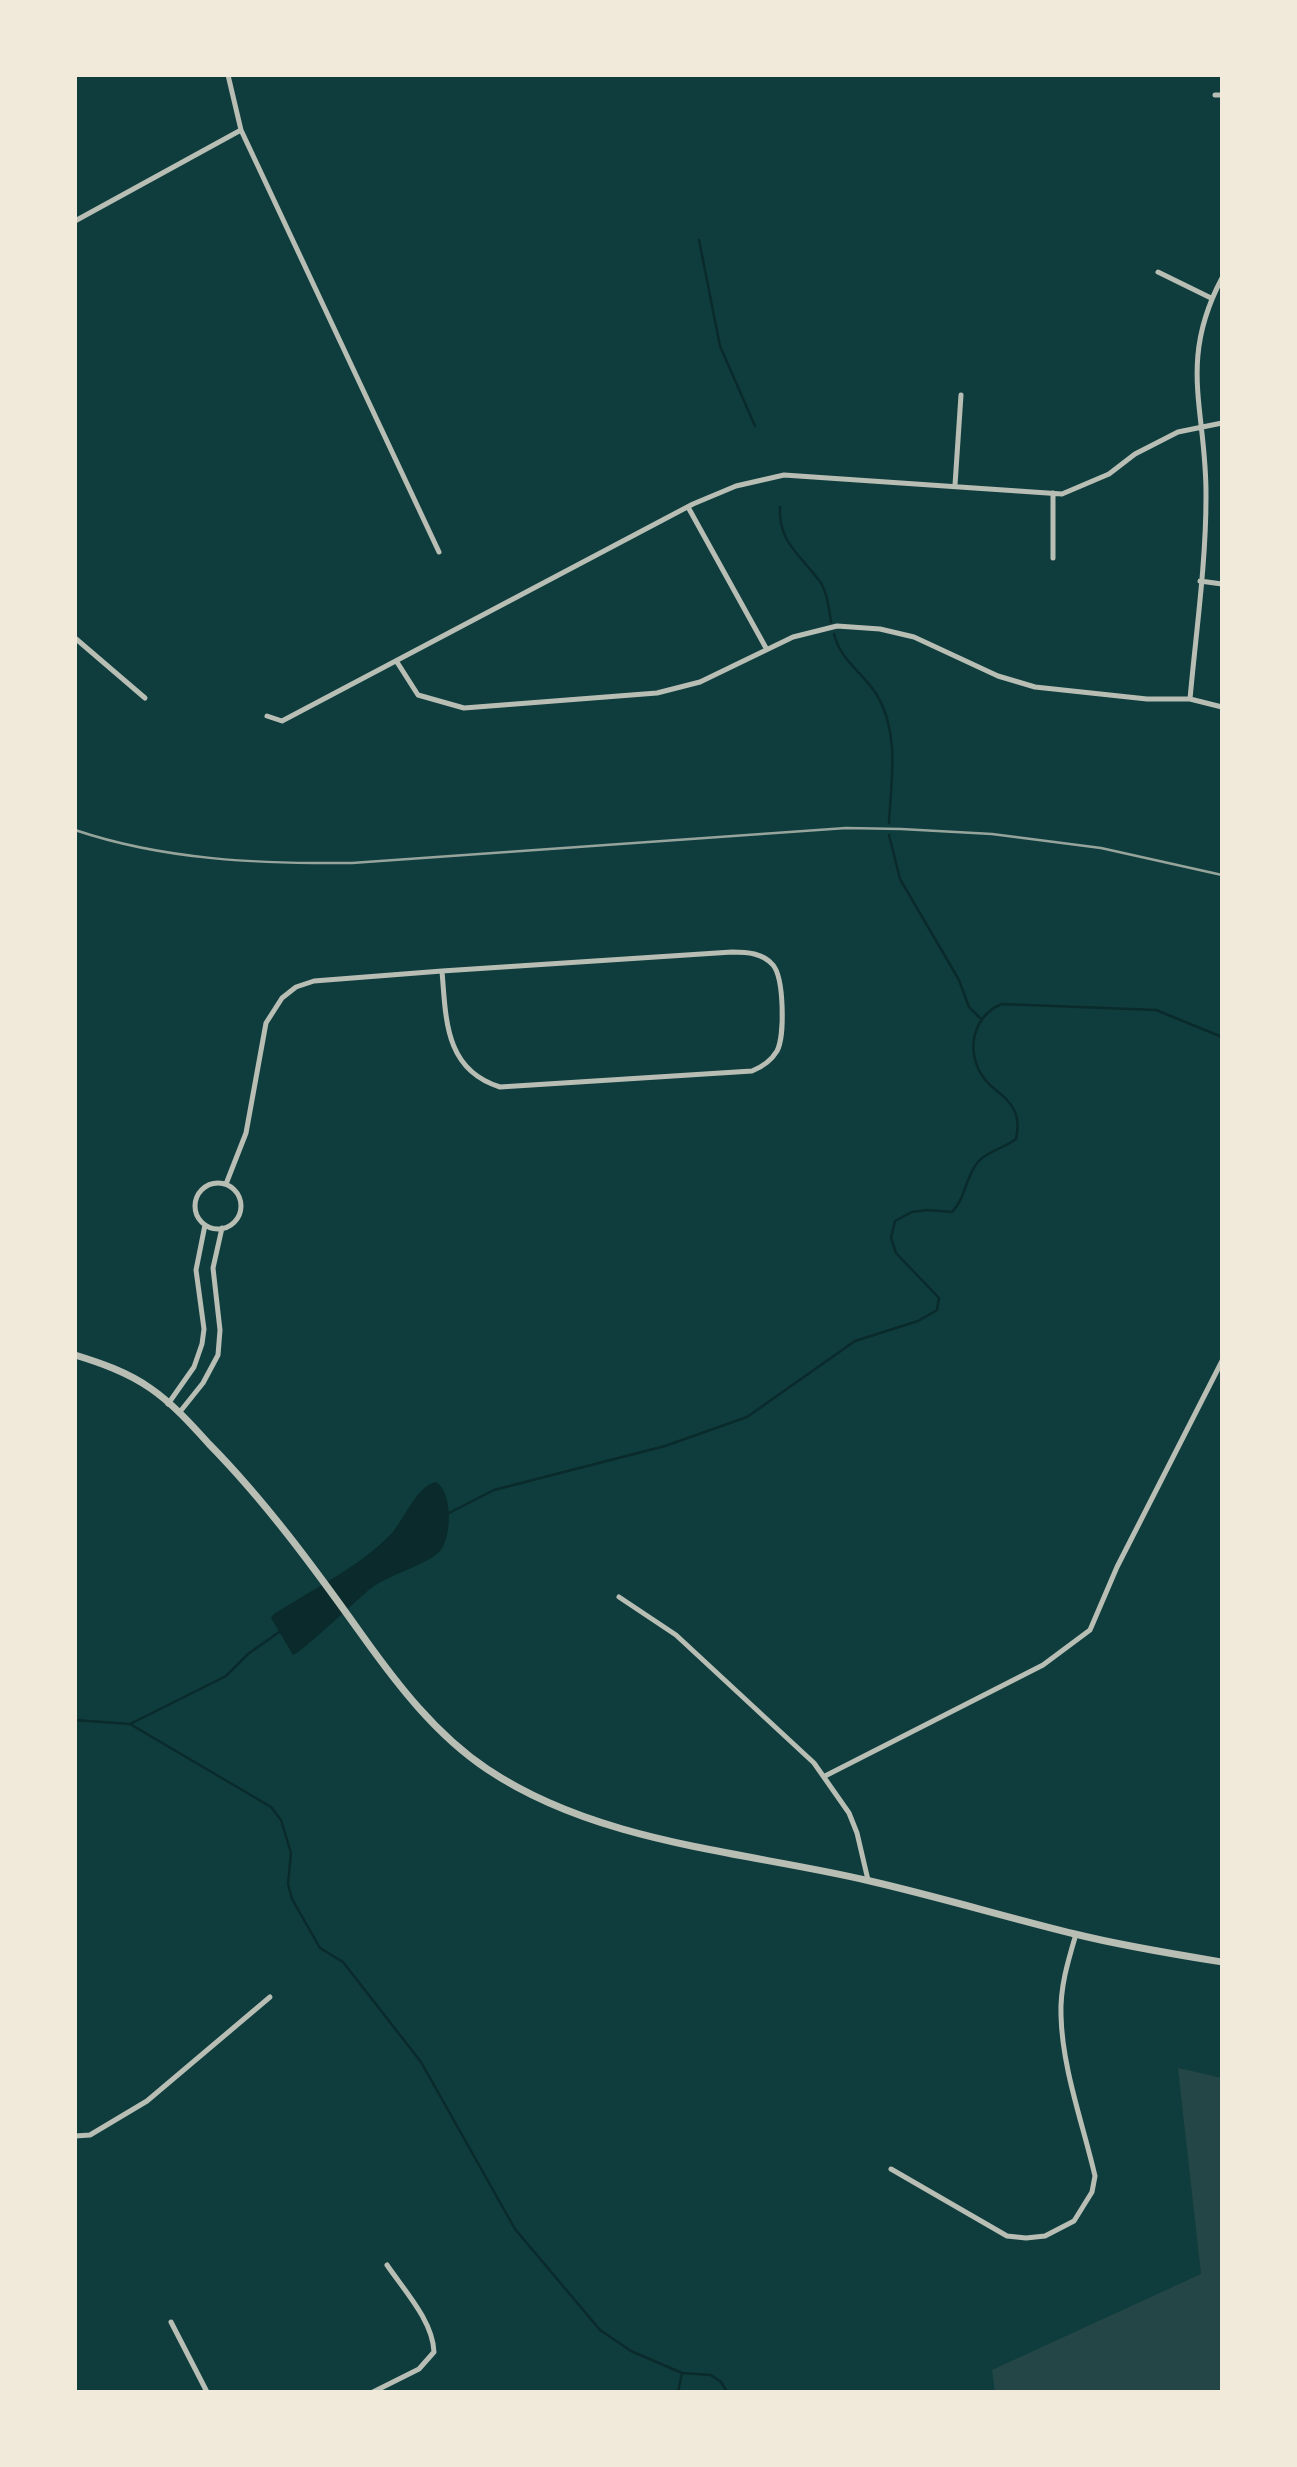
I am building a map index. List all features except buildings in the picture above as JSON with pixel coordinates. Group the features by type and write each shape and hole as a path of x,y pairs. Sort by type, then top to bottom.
{"street":[{"path":"228,75 241,130 439,552"},
{"path":"75,221 241,130"},
{"path":"1158,272 1211,298"},
{"path":"1190,699 1206,496 1195,363 1206,307 1222,278"},
{"path":"955,485 961,395"},
{"path":"267,716 282,721 688,507 736,486 783,475 1062,494 1109,474 1153,444 1178,432 1222,423"},
{"path":"1053,493 1053,558"},
{"path":"688,507 766,648"},
{"path":"1200,581 1222,584"},
{"path":"397,662 418,695 464,708 681,689 766,648 817,630 860,626 914,638 998,676 1035,687 1147,699 1190,699 1222,707"},
{"path":"75,638 145,698"},
{"path":"226,1184 246,1133 266,1023 282,998 296,987 314,981 442,971 732,952 753,953 772,963 780,977 780,1044 769,1061 752,1071 500,1087 468,1070 450,1045 442,971"},
{"path":"168,1404 194,1367 202,1344 204,1329 196,1270 205,1225 195,1209 199,1193 209,1184 226,1184 237,1194 240,1209 233,1222 222,1228 205,1225"},
{"path":"179,1413 208,1377 218,1355 220,1330 213,1268 222,1228"},
{"path":"75,1355 105,1364 149,1388 179,1413 237,1471 392,1677 450,1740 487,1769 536,1796 600,1823 710,1849 868,1880 1076,1934 1222,1962"},
{"path":"825,1776 1043,1665 1090,1630 1116,1567 1222,1361"},
{"path":"619,1597 676,1635 825,1776 849,1812 868,1880"},
{"path":"891,2169 1007,2236 1045,2236 1061,2231 1074,2221 1092,2192 1095,2176 1064,2042 1061,2014 1063,1984 1076,1934"},
{"path":"75,2136 90,2134 147,2101 270,1997"},
{"path":"373,2392 419,2369 434,2352 433,2340 414,2303 387,2265"},
{"path":"171,2322 207,2392"}],"shaded area":[{"path":"436,1482 442,1487 449,1515 447,1536 440,1551 426,1561 370,1589 293,1655 271,1618 274,1614 365,1557 391,1534 423,1489"},
{"path":"1178,2068 1222,2078 1222,2392 995,2392 992,2370 1201,2274"}],"waterway":[{"path":"699,240 720,346 755,426"},
{"path":"780,507 780,519 786,538 824,588 831,622"},
{"path":"834,634 847,660 877,695 889,726 892,758 889,823"},
{"path":"889,835 900,879 959,980 969,1007 980,1018"},
{"path":"447,1514 494,1490 665,1446 747,1417 855,1341 918,1321 937,1310 939,1298 896,1253 891,1238 895,1221 912,1212 952,1212 978,1162 1016,1139 1018,1126 1013,1108 990,1085 976,1064 974,1040 977,1029 991,1010 1002,1004 1156,1010 1222,1037"},
{"path":"75,1720 130,1724 226,1676 248,1654 282,1630"},
{"path":"130,1724 271,1807 281,1820 291,1853 288,1884 292,1899 320,1948 343,1962 421,2062 515,2229 600,2330 631,2351 682,2373 711,2375 721,2382 727,2392"},
{"path":"678,2392 682,2373"}],"railway":[{"path":"75,830 177,854 247,861 352,863 846,828 901,829 992,834 1101,848 1222,875"}]}
